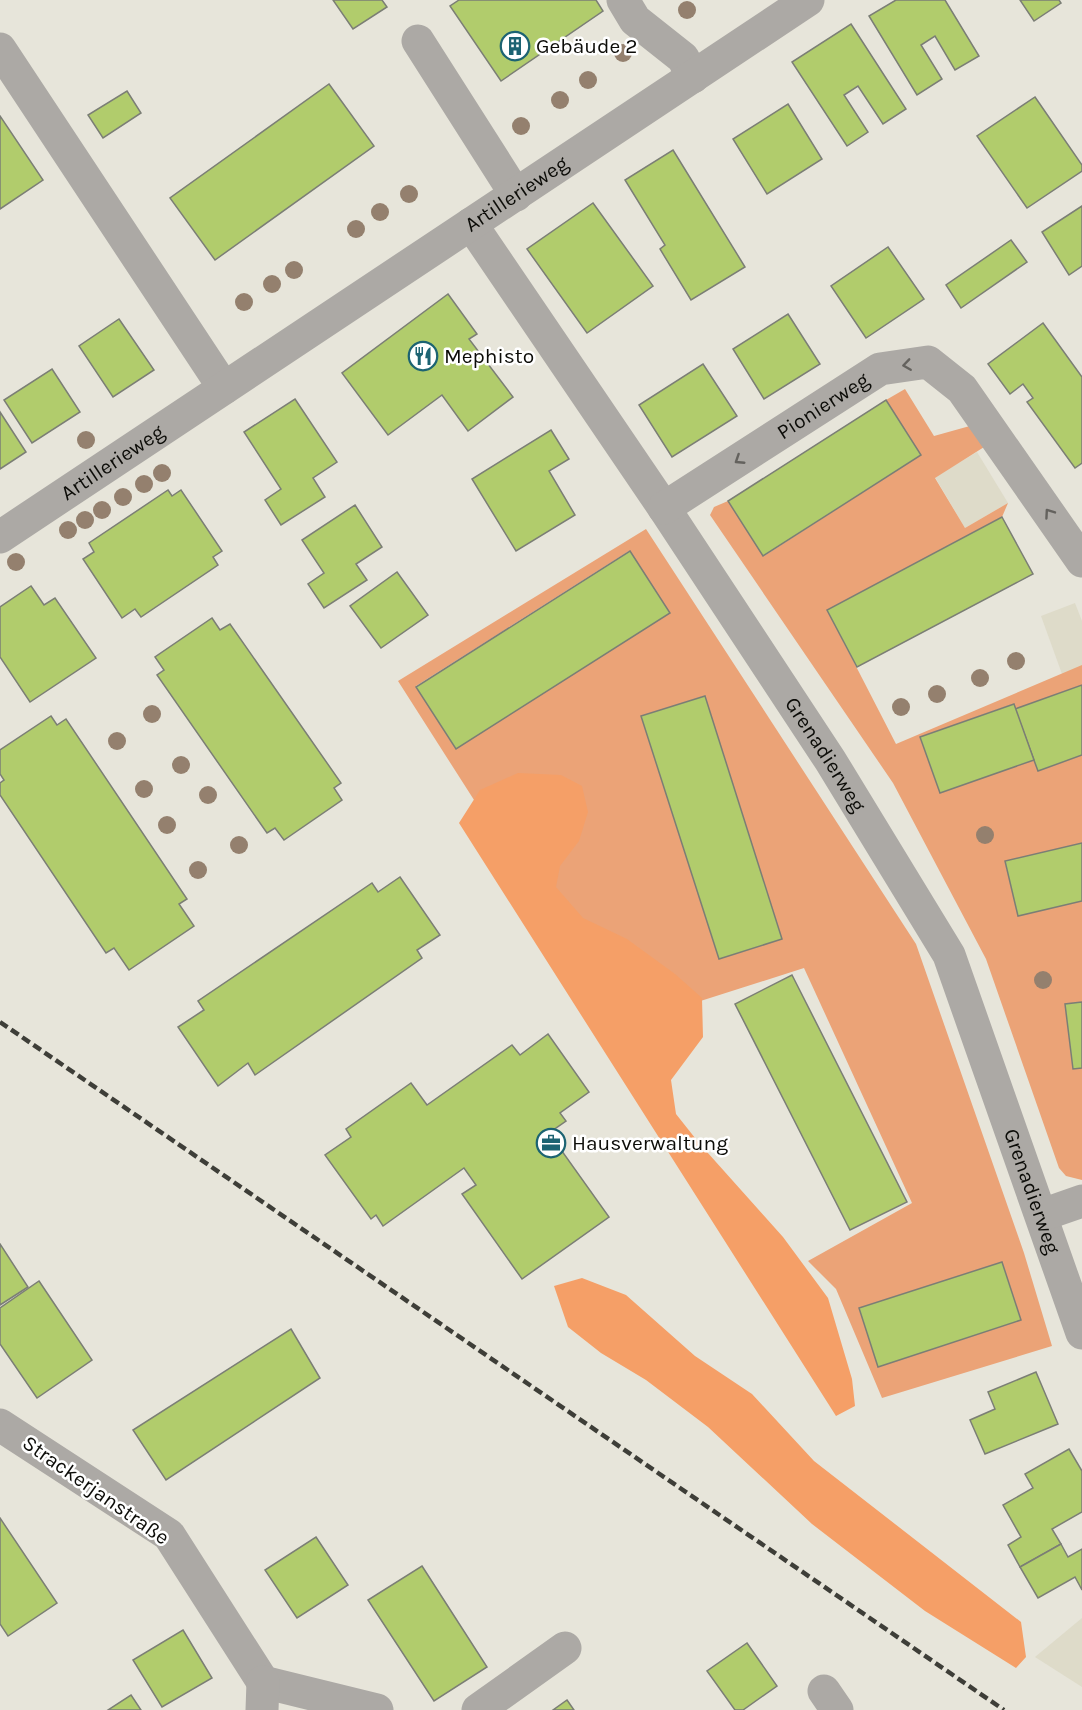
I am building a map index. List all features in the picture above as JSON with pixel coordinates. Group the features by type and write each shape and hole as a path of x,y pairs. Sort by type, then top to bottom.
{"street":[{"path":"622,0 634,20 683,58 693,77"},
{"name":"Artillerieweg","path":"0,537 808,0"},
{"path":"417,41 516,195"},
{"path":"0,49 224,388"},
{"name":"Grenadierweg","path":"471,224 664,508 830,760 949,955 1082,1333"},
{"name":"Pionierweg","path":"664,508 880,369 928,362 962,389 1082,561"},
{"path":"1042,1215 1082,1201"},
{"name":"Strackerjanstraße","path":"0,1425 169,1535 262,1696"},
{"path":"478,1710 565,1647"},
{"path":"262,1696 376,1710"}],"shaded area":[{"path":"905,389 934,436 977,424 992,442 935,478 965,528 1008,503 1002,517 827,610 896,744 1082,665 1082,685 1015,709 1013,704 920,737 940,793 1034,760 1038,771 1082,755 1082,843 1005,862 1018,916 1082,901 1082,1002 1065,1005 1073,1068 1082,1068 1082,1180 1066,1176 1059,1168 986,959 893,783 710,515 714,507 728,501 764,556 921,455 886,400"},
{"path":"977,452 1008,503 965,528 935,477"},
{"path":"646,529 916,944 1024,1253 1052,1346 882,1398 836,1289 808,1261 912,1203 804,968 619,1027 398,681","holes":["629,551 669,612 455,748 416,686","704,696 782,939 719,959 642,716","1002,1262 1021,1320 878,1366 859,1308"]},
{"path":"1075,603 1082,621 1082,666 1062,674 1041,616"},
{"path":"518,773 561,775 582,786 588,812 579,841 560,866 556,887 583,918 627,939 675,974 702,998 703,1037 671,1080 676,1114 783,1237 828,1298 852,1379 855,1406 836,1416 459,823 480,790"},
{"path":"582,1278 626,1295 695,1356 752,1394 814,1461 1021,1622 1026,1657 1016,1668 925,1611 812,1524 708,1427 646,1380 601,1353 568,1327 554,1286"},
{"path":"1082,1618 1082,1687 1035,1657"}],"building":[{"path":"333,0 382,0 387,7 353,29"},
{"name":"Gebäude 2","path":"459,0 596,0 603,11 501,81 450,6"},
{"path":"896,0 945,0 979,56 955,70 935,36 921,45 942,79 917,95 869,16"},
{"path":"1020,0 1059,0 1061,3 1034,21"},
{"path":"851,24 906,109 883,124 858,86 844,95 868,132 847,146 792,62"},
{"path":"329,84 374,146 215,260 170,198"},
{"path":"127,91 141,113 103,138 88,115"},
{"path":"1035,97 1082,165 1082,171 1027,208 977,136"},
{"path":"788,104 822,159 767,194 733,139"},
{"path":"0,116 43,180 0,209"},
{"path":"673,150 745,267 691,300 660,249 665,245 625,180"},
{"path":"593,203 653,286 587,333 527,249"},
{"path":"1082,206 1082,266 1069,275 1042,232"},
{"path":"1011,240 1027,262 961,308 946,285"},
{"path":"888,247 924,299 866,338 831,286"},
{"name":"Mephisto","path":"448,294 477,334 469,339 513,397 468,431 442,395 388,435 342,373"},
{"path":"788,314 820,364 764,399 733,349"},
{"path":"119,319 154,370 113,397 79,346"},
{"path":"1043,323 1082,377 1082,463 1075,468 1027,402 1033,398 1023,384 1010,394 988,364"},
{"path":"703,364 737,416 672,457 639,405"},
{"path":"52,369 80,412 32,443 4,400"},
{"path":"295,399 337,462 313,478 325,497 281,525 265,500 281,489 244,432"},
{"path":"886,400 921,455 763,556 728,501"},
{"path":"0,412 26,452 0,469"},
{"path":"551,430 569,459 549,471 575,515 516,551 472,479"},
{"path":"168,490 172,496 181,490 222,551 213,557 218,565 141,617 135,609 122,618 83,559 94,552 89,543"},
{"path":"355,505 382,547 356,564 367,580 324,608 308,584 324,573 302,540"},
{"path":"1002,517 1033,574 857,667 827,610"},
{"path":"630,551 670,613 456,749 416,687"},
{"path":"397,572 428,615 381,648 350,606"},
{"path":"31,586 44,605 55,598 96,658 30,702 0,657 0,607"},
{"path":"212,618 220,630 230,624 341,783 334,788 342,800 284,840 275,828 267,833 157,675 164,670 155,657"},
{"path":"1082,685 1082,755 1038,771 1015,709"},
{"path":"705,696 782,939 719,959 641,716"},
{"path":"1014,704 1034,760 940,793 920,737"},
{"path":"51,716 57,725 66,719 187,899 179,904 194,926 129,970 114,948 106,953 0,795 0,783 4,780 0,774 0,750"},
{"path":"1082,843 1082,901 1018,916 1005,861"},
{"path":"400,877 440,935 417,950 422,958 255,1075 248,1063 218,1086 178,1027 204,1010 198,1001 372,883 378,892"},
{"path":"792,975 907,1202 850,1230 735,1004"},
{"path":"1082,1002 1082,1068 1073,1069 1065,1004"},
{"path":"548,1034 589,1092 560,1113 566,1121 549,1133 609,1217 522,1279 462,1194 476,1185 464,1168 383,1226 376,1215 371,1219 325,1155 351,1137 346,1129 411,1083 427,1105 512,1045 520,1055"},
{"path":"0,1244 28,1287 0,1305"},
{"path":"1002,1262 1021,1320 878,1367 859,1308"},
{"path":"39,1281 92,1360 37,1398 0,1344 0,1308"},
{"path":"291,1329 320,1378 166,1480 133,1430"},
{"path":"1036,1372 1058,1424 985,1454 970,1420 995,1409 988,1392"},
{"path":"1069,1449 1082,1471 1082,1512 1052,1529 1061,1544 1020,1567 1008,1545 1021,1537 1003,1505 1033,1488 1025,1474"},
{"path":"0,1518 57,1603 8,1636 0,1624"},
{"path":"316,1537 348,1585 297,1618 265,1570"},
{"path":"1061,1544 1068,1557 1082,1549 1082,1590 1075,1577 1038,1598 1020,1567"},
{"path":"422,1566 487,1667 434,1701 368,1600"},
{"path":"183,1630 212,1678 162,1707 133,1660"},
{"path":"747,1643 777,1686 743,1710 735,1710 707,1671"},
{"path":"131,1695 141,1710 108,1710"},
{"path":"567,1700 574,1710 553,1710"}],"railway":[{"path":"0,1022 1004,1710"}],"place":[{"name":"Gebäude 2","path":"515,46"},
{"name":"Mephisto","path":"423,356"},
{"name":"Hausverwaltung","path":"551,1143"}]}
